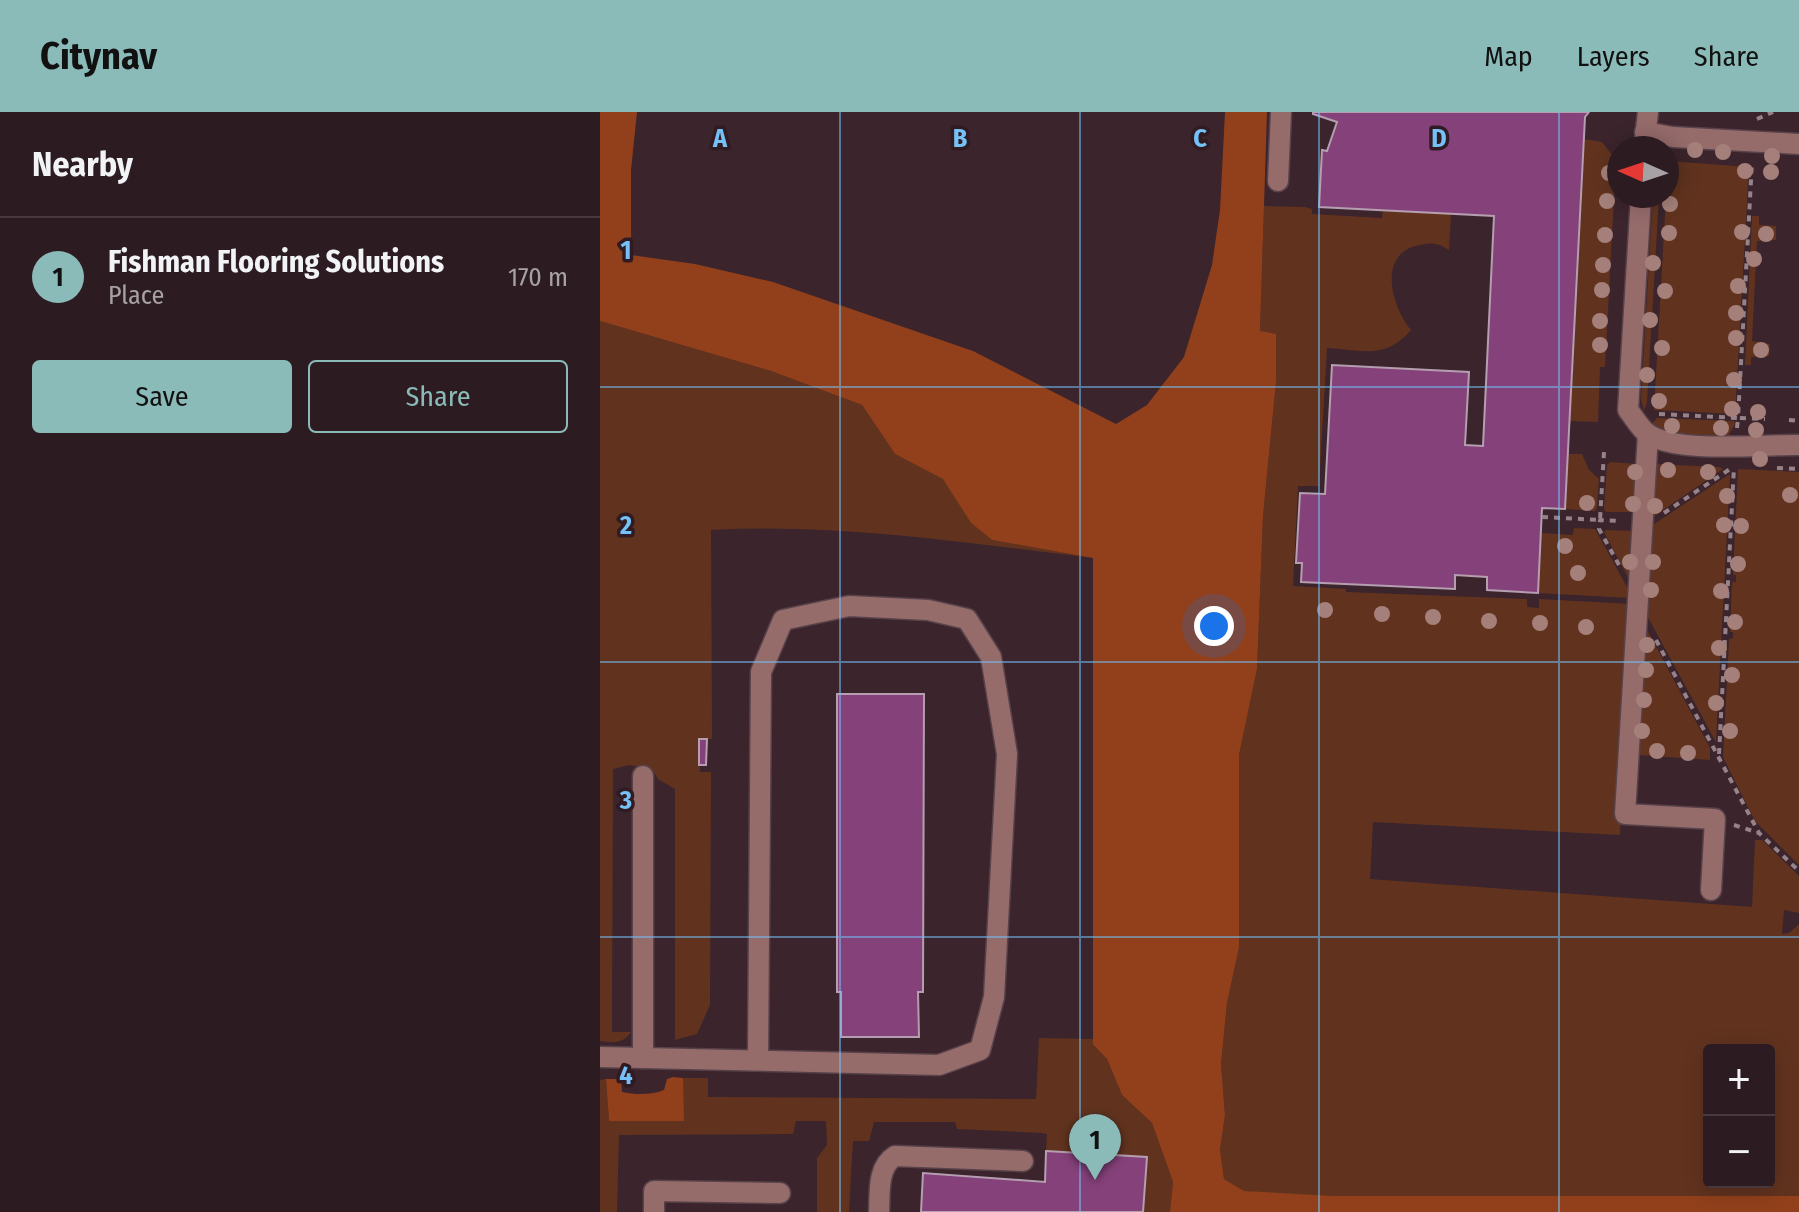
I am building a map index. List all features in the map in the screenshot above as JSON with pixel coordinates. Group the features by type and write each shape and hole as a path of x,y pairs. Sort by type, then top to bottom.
{"lane":[{"path":"1278,181 1281,112"},
{"path":"1646,131 1673,137 1796,143"},
{"path":"1640,208 1628,410 1673,443 1799,445"},
{"path":"1649,424 1625,814 1715,819 1711,890"},
{"path":"600,1057 939,1065 980,1050 994,997 1007,754 991,657 967,619 928,610 849,606 783,620 761,672 758,1060"},
{"path":"643,776 643,1058"},
{"path":"879,1212 882,1173 895,1156 1023,1161"},
{"path":"654,1212 654,1191 780,1193"}],"path":[{"path":"1737,436 1753,148"},
{"path":"1649,424 1765,419"},
{"path":"1789,420 1799,421"},
{"path":"1542,517 1600,520 1604,452"},
{"path":"1719,756 1735,456"},
{"path":"1642,521 1651,521 1734,466"},
{"path":"1639,609 1759,833 1799,871"}],"shaded area":[{"path":"600,112 637,112 631,170 631,255 695,264 773,282 973,351 1116,424 1147,405 1184,357 1212,265 1220,210 1225,112 1267,112 1260,331 1276,334 1276,382 1263,516 1257,669 1239,755 1239,948 1227,1003 1221,1064 1225,1115 1220,1150 1224,1179 1244,1191 1332,1196 1799,1196 1799,1212 1170,1212 1173,1182 1152,1123 1122,1095 1107,1059 1093,1045 1093,558 992,540 971,523 943,479 895,454 862,405 771,371 600,321"},
{"path":"1584,139 1602,142 1607,148 1607,208 1613,208 1605,367 1600,367 1598,422 1570,421"},
{"path":"1679,162 1749,167 1735,414 1654,410 1665,208 1679,208"},
{"path":"1264,206 1305,207 1312,209 1312,214 1382,218 1383,210 1451,214 1449,250 1435,244 1419,245 1406,250 1397,259 1393,270 1394,295 1411,330 1392,346 1373,351 1327,348 1319,486 1298,486 1293,586 1346,589 1346,592 1527,599 1527,607 1539,608 1539,599 1630,604 1620,835 1373,822 1370,879 1752,907 1755,840 1762,840 1799,876 1799,913 1784,910 1782,934 1789,933 1799,924 1799,1212 1176,1212 1276,1194 1244,1191 1224,1179 1220,1151 1225,1115 1221,1064 1227,1003 1239,948 1239,755 1257,669 1263,516 1276,382 1260,332"},
{"path":"1652,208 1658,208 1644,411 1641,399"},
{"path":"1752,216 1759,216 1759,225 1776,226 1776,240 1757,241 1752,341 1770,344 1769,356 1751,357 1751,365 1745,365"},
{"path":"600,321 771,371 862,405 895,454 944,479 971,523 992,540 1093,558 855,532 711,530 712,739 699,739 700,772 711,772 710,1005 697,1034 675,1040 675,789 658,779 652,769 629,765 613,769 612,1032 631,1032 617,1042 600,1041"},
{"path":"1657,418 1734,421 1735,424 1728,436 1670,433 1652,424"},
{"path":"1568,454 1582,454 1589,470 1599,479 1595,511 1565,509"},
{"path":"1610,462 1638,464 1635,512 1606,512 1604,509 1607,465"},
{"path":"1654,464 1719,467 1723,469 1653,517"},
{"path":"1738,469 1799,472 1799,865 1755,821 1723,757 1729,639 1733,638 1733,632 1730,632 1732,582 1736,582 1736,575 1733,575"},
{"path":"1730,474 1716,742 1644,610 1648,528"},
{"path":"1574,528 1595,529 1632,596 1630,598 1538,593 1541,533 1573,535"},
{"path":"1634,531 1631,583 1604,532"},
{"path":"1646,628 1710,748 1710,760 1639,755"},
{"path":"1039,1038 1093,1039 1093,1046 1107,1059 1122,1095 1152,1123 1173,1182 1170,1212 1143,1212 1146,1157 1046,1151 1047,1134 1042,1133 957,1129 955,1122 874,1122 869,1141 853,1141 849,1212 817,1212 817,1158 827,1145 826,1121 796,1121 793,1134 619,1135 617,1212 600,1212 600,1080 606,1079 609,1120 683,1121 683,1078 708,1078 708,1097 1036,1099"},
{"path":"683,1078 684,1121 609,1121 606,1079 621,1079 622,1092 644,1094 664,1090 667,1079"}],"building":[{"path":"1313,112 1589,112 1585,117 1565,509 1542,508 1538,593 1487,590 1487,577 1455,575 1455,589 1301,582 1302,563 1296,563 1300,493 1325,494 1332,365 1469,372 1465,445 1483,446 1494,216 1319,207 1322,150 1327,151 1337,122"},
{"path":"837,694 924,694 923,992 918,992 919,1037 841,1037 841,992 837,992"},
{"path":"699,739 707,739 706,765 699,765"},
{"path":"1046,1151 1147,1157 1143,1212 921,1212 923,1173 1045,1182"}],"place":[{"name":"Fishman Flooring Solutions","path":"1095,1180"}]}
